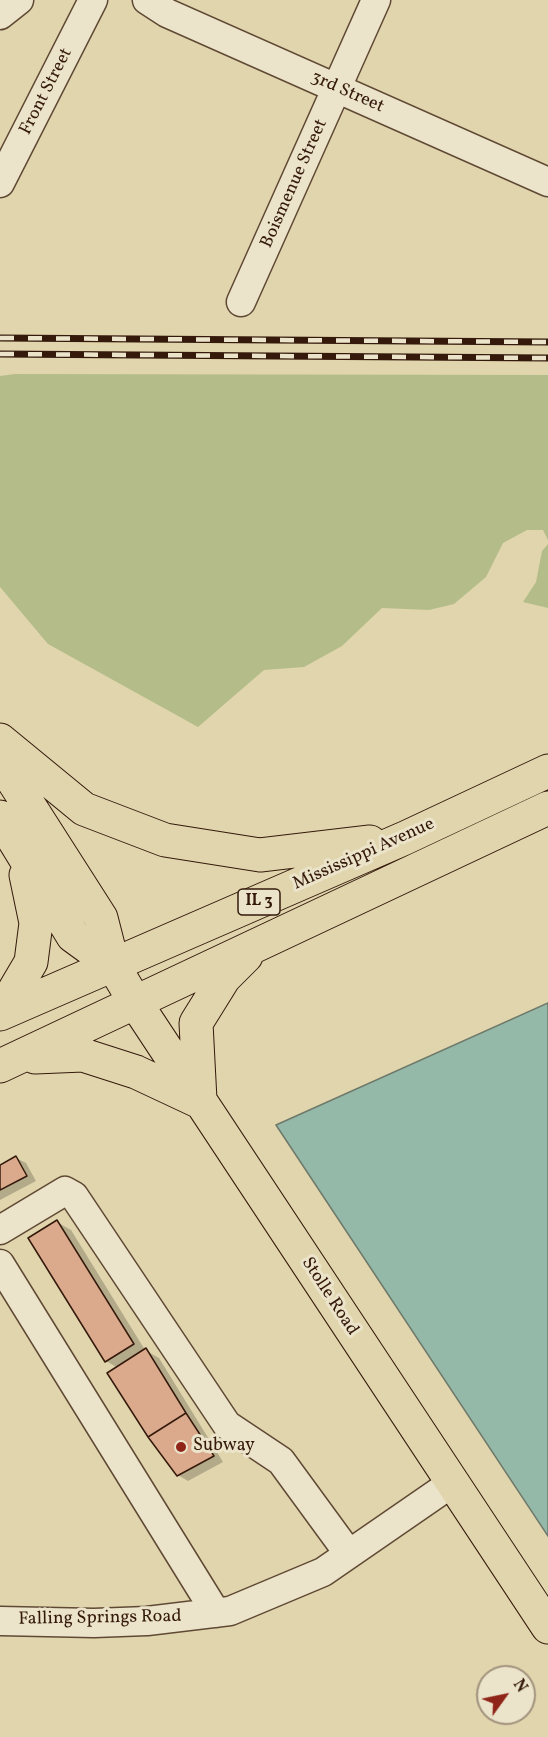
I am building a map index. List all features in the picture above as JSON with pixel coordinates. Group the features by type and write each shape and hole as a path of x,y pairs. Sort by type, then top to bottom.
{"main road":[{"path":"0,740 84,809 165,840 260,855 405,838"},
{"path":"0,760 101,918 112,965"},
{"name":"Mississippi Avenue","path":"112,965 405,838 548,771"},
{"name":"Mississippi Avenue","path":"135,1002 548,808"},
{"path":"0,817 73,936 112,965"},
{"path":"0,1013 31,962 36,923 20,850"},
{"path":"10,1062 83,1055 136,1072 200,1102 196,1023 225,978 258,944"},
{"name":"Stolle Road","path":"112,965 200,1102 548,1627"},
{"name":"IL 3","path":"0,1013 112,965"},
{"name":"IL 3","path":"10,1062 135,1002"}],"street":[{"path":"0,15 20,0"},
{"name":"Front Street","path":"0,183 93,0"},
{"name":"3rd Street","path":"147,0 167,13 548,182"},
{"name":"Boismenue Street","path":"242,302 376,0"},
{"path":"0,1230 65,1191 74,1196 227,1425 281,1461 349,1554"},
{"path":"0,1264 216,1613"},
{"name":"Falling Springs Road","path":"0,1620 94,1623 177,1619 230,1611 323,1572 452,1483"}],"green space":[{"path":"15,374 548,375 548,540 543,530 527,530 503,543 486,577 454,604 429,610 382,608 342,646 304,667 264,670 198,727 48,644 0,587 0,376"},
{"path":"548,544 548,608 523,602 536,582 542,551"}],"shaded area":[{"path":"548,1003 548,1536 276,1125"}],"building":[{"path":"16,1156 27,1176 0,1190 0,1165"},
{"path":"57,1220 134,1344 105,1362 28,1238"},
{"path":"146,1348 186,1413 148,1437 107,1373"},
{"name":"Subway","path":"186,1413 214,1456 177,1476 148,1437"}],"railway":[{"path":"0,338 548,342"},
{"path":"0,354 548,358"}],"place":[{"name":"Subway","path":"181,1447"}]}
